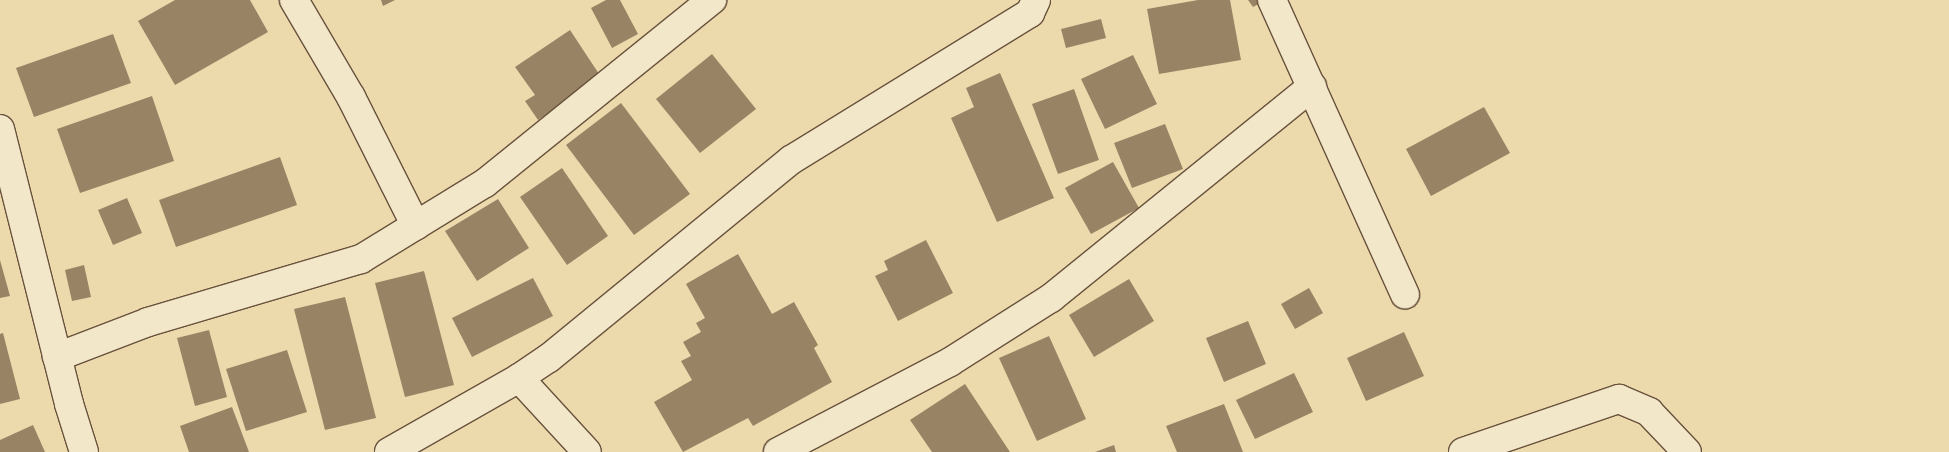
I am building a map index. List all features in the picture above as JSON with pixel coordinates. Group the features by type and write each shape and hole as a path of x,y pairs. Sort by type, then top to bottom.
{"street":[{"path":"294,0 351,97 416,226"},
{"path":"57,357 140,325 361,259 485,183 712,0"},
{"path":"389,452 519,378 549,358 792,160 1030,13 1036,0"},
{"path":"1272,0 1405,294"},
{"path":"778,452 950,362 1051,298 1312,87"},
{"path":"0,129 57,357 84,452"},
{"path":"519,378 587,452"},
{"path":"1463,452 1619,400 1649,412 1687,452"}],"building":[{"path":"175,0 250,0 268,32 175,85 138,21"},
{"path":"381,0 395,0 383,6"},
{"path":"606,0 620,0 638,34 612,48 591,8"},
{"path":"1198,0 1230,0 1241,60 1159,74 1147,9"},
{"path":"1248,0 1266,0 1253,7"},
{"path":"1101,19 1106,38 1066,48 1061,29"},
{"path":"570,30 601,77 538,120 525,101 535,95 515,67"},
{"path":"113,34 131,83 34,117 16,68"},
{"path":"712,54 756,109 700,153 656,99"},
{"path":"1133,55 1157,104 1105,129 1081,79"},
{"path":"1000,73 1054,198 997,222 951,118 974,107 966,88"},
{"path":"1074,89 1099,160 1058,174 1032,104"},
{"path":"152,96 174,161 80,193 57,129"},
{"path":"621,103 690,194 634,235 566,145"},
{"path":"1484,107 1510,153 1431,196 1406,149"},
{"path":"1165,124 1183,169 1132,188 1114,143"},
{"path":"280,157 297,205 176,247 159,200"},
{"path":"1113,162 1139,208 1091,234 1065,188"},
{"path":"562,168 608,236 567,265 520,197"},
{"path":"127,198 142,233 113,245 98,210"},
{"path":"498,199 529,248 477,281 445,231"},
{"path":"926,240 953,293 898,321 875,276 888,270 884,261"},
{"path":"738,254 772,314 794,302 818,345 814,348 832,382 753,426 748,418 683,452 654,402 692,380 681,361 691,356 683,342 701,332 696,323 705,318 686,284"},
{"path":"0,260 10,296 0,298"},
{"path":"84,265 91,297 72,301 65,270"},
{"path":"424,271 454,385 405,397 375,283"},
{"path":"533,278 553,316 472,357 452,318"},
{"path":"1129,279 1154,321 1094,357 1069,315"},
{"path":"1309,288 1323,313 1295,329 1281,304"},
{"path":"345,297 376,418 325,430 294,309"},
{"path":"1248,321 1266,364 1224,382 1206,338"},
{"path":"209,330 227,397 195,406 177,338"},
{"path":"1404,332 1424,376 1366,401 1347,358"},
{"path":"3,333 20,399 0,404 0,334"},
{"path":"1049,336 1086,419 1037,441 999,358"},
{"path":"287,350 307,412 246,431 226,369"},
{"path":"1294,373 1313,412 1255,439 1236,400"},
{"path":"965,384 1010,452 932,452 910,420"},
{"path":"1224,404 1243,452 1177,452 1166,426"},
{"path":"232,407 249,452 189,452 180,426"},
{"path":"33,425 45,452 0,452 0,440"},
{"path":"1114,445 1116,452 1095,452"}]}
